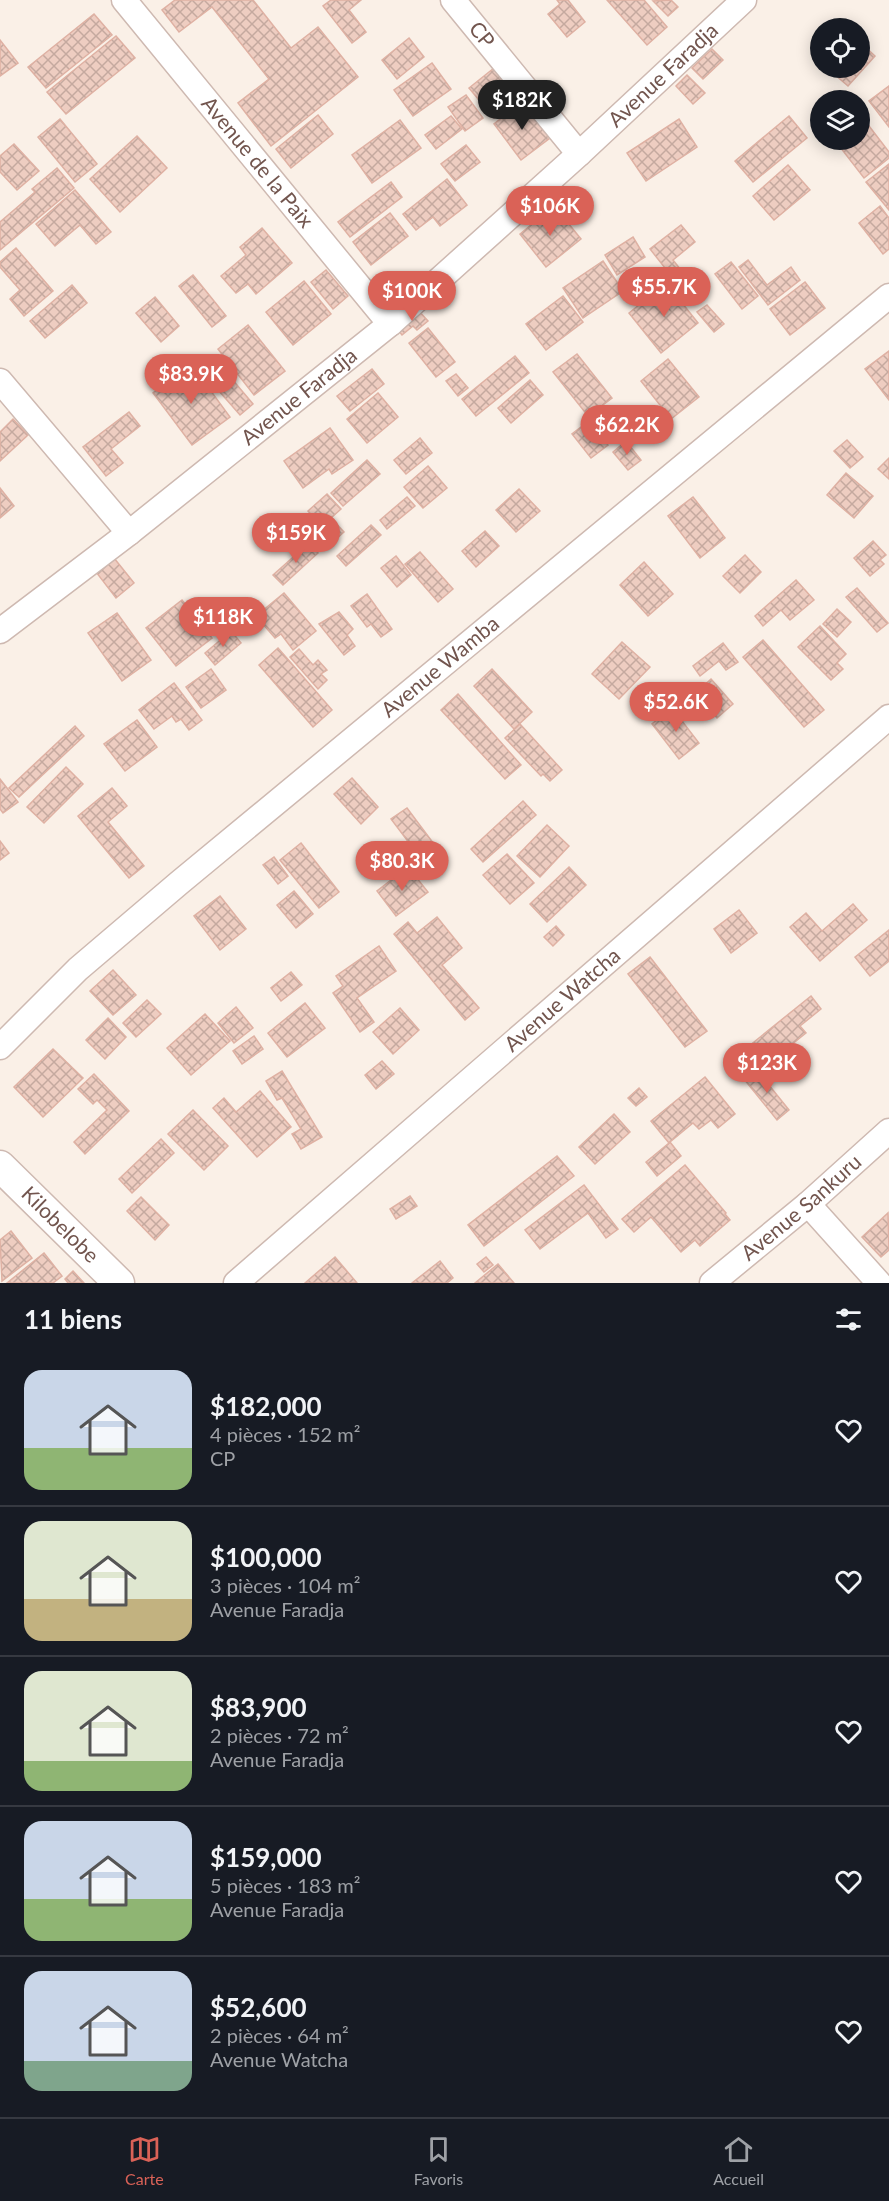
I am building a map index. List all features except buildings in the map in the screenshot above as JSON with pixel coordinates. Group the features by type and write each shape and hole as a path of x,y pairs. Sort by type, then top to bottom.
{"street":[{"name":"Avenue de la Paix","path":"124,0 390,324"},
{"name":"CP","path":"453,0 579,154"},
{"name":"Avenue Faradja","path":"0,631 129,534 390,324 579,154 743,0"},
{"name":"Avenue Wamba","path":"0,1047 78,969 171,890 889,297"},
{"path":"0,381 129,534"},
{"name":"Avenue Watcha","path":"236,1283 889,717"},
{"name":"Avenue Sankuru","path":"712,1283 808,1204 889,1131"},
{"name":"Kilobelobe","path":"0,1166 119,1283"},
{"path":"808,1204 879,1283"}]}
